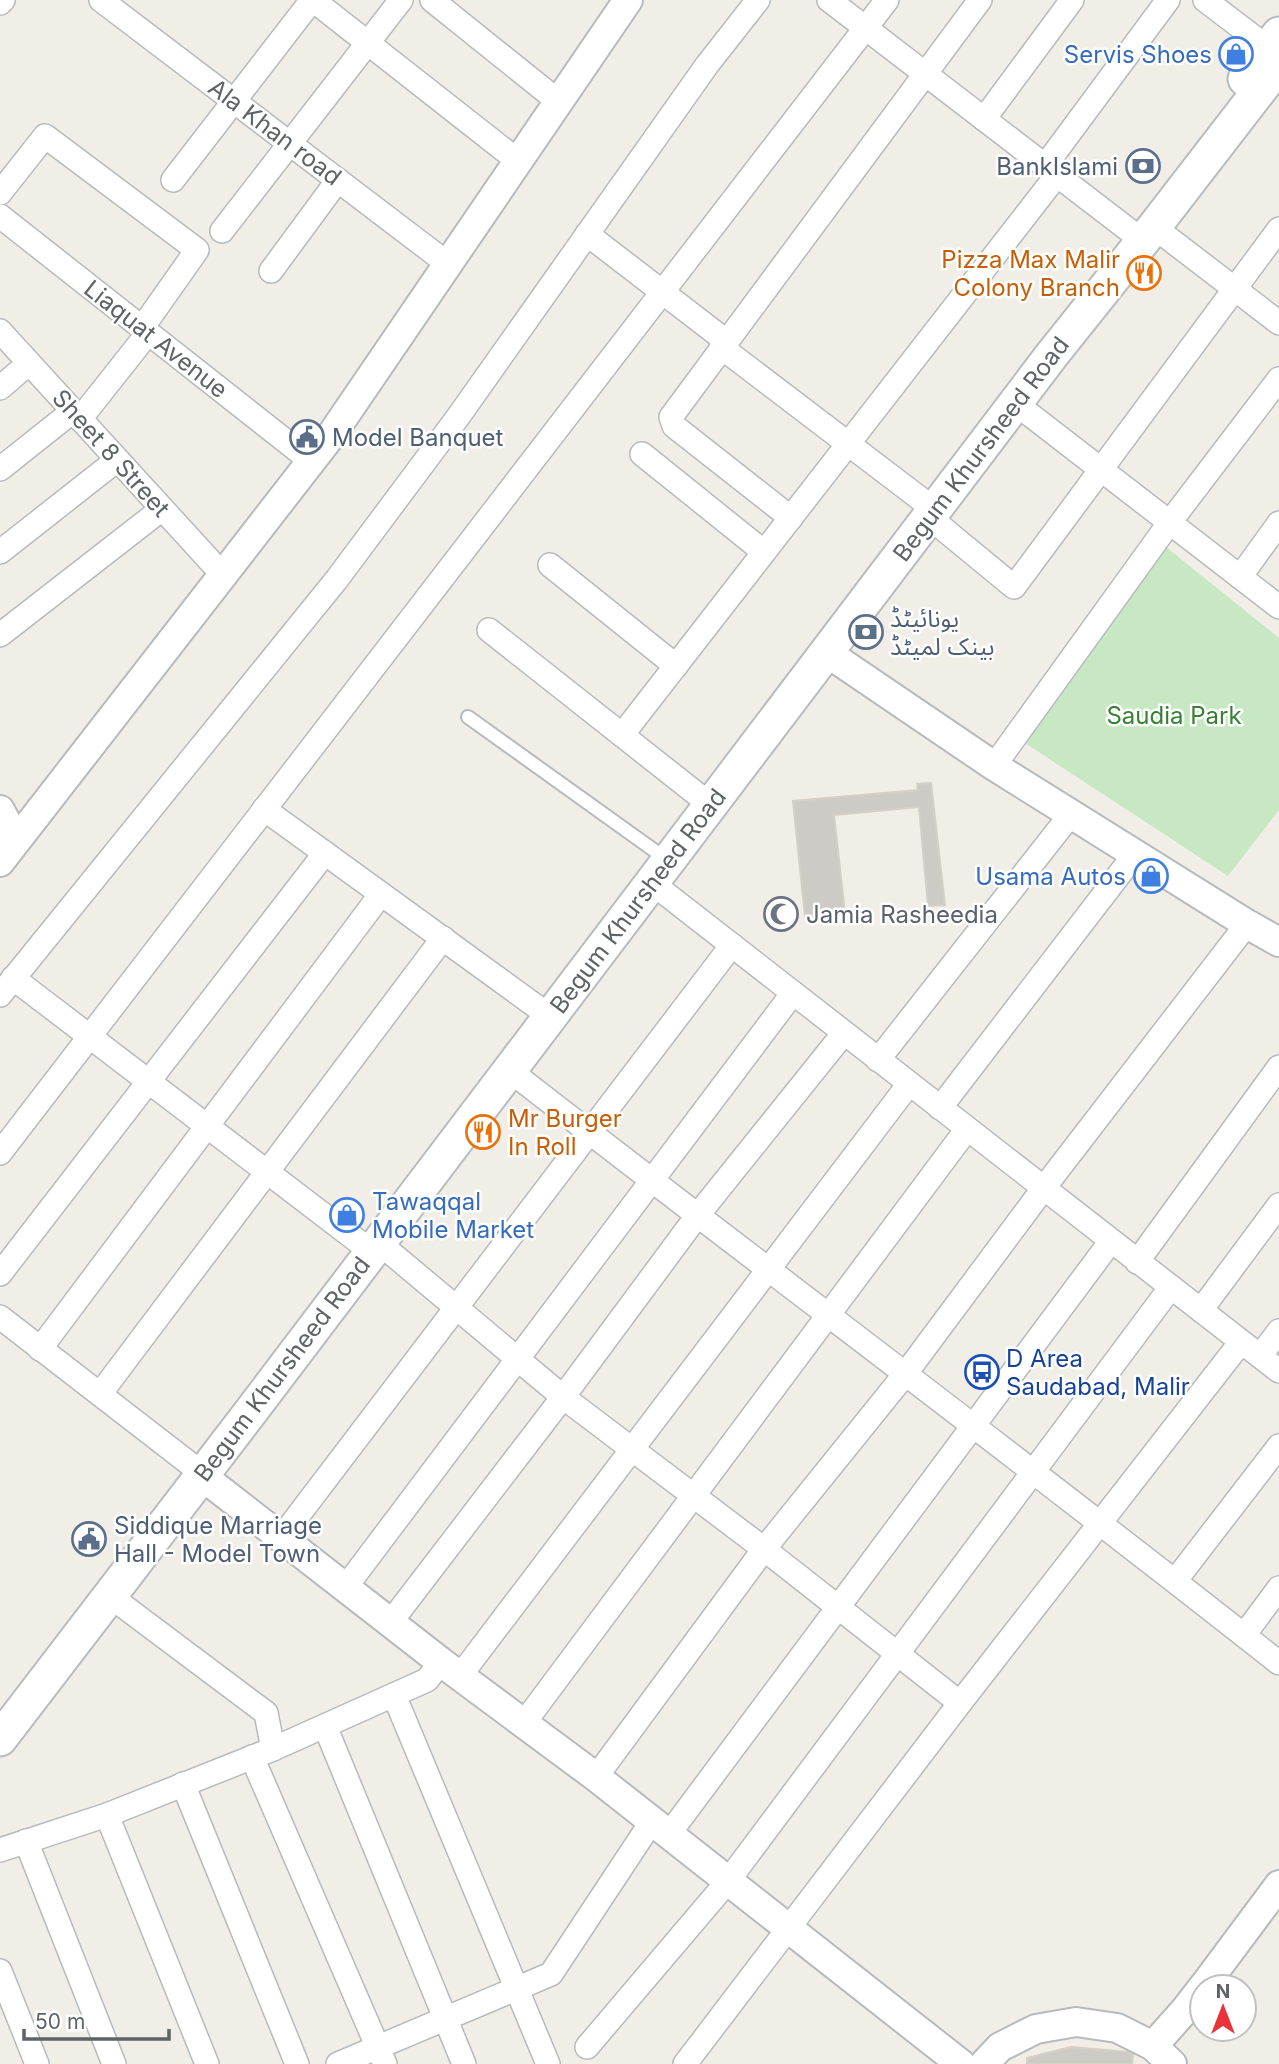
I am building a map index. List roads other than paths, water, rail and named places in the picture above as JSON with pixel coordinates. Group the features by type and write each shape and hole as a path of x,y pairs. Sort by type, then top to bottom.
{"main road":[{"name":"Begum Khursheed Road","path":"436,1154 509,1070 658,866 826,652 926,508 1015,403 1275,49"},
{"name":"Begum Khursheed Road","path":"0,1708 196,1470 436,1154 537,1007 658,866 698,795 926,508 1142,229"},
{"name":"Begum Khursheed Road","path":"0,1739 110,1596 196,1470"}],"street":[{"name":"Ala Khan road","path":"102,0 448,264"},
{"path":"173,180 313,0 518,161"},
{"path":"222,231 401,0"},
{"path":"432,0 559,102"},
{"path":"758,0 707,65 458,417 337,579 6,986 89,1036 267,1172 368,1242 456,1308 563,1398 764,1549 960,1703"},
{"path":"829,0 1051,170 1235,289 1279,323"},
{"path":"0,1153 887,0"},
{"path":"790,518 674,426 671,421 673,412 979,0"},
{"path":"984,119 1072,0"},
{"path":"622,735 848,443 1051,170 1168,0"},
{"path":"1205,0 1275,49"},
{"path":"8,851 330,438 559,102 619,3"},
{"path":"0,193 45,136 197,250 145,330 76,415 0,469"},
{"path":"271,271 338,180"},
{"name":"Liaquat Avenue","path":"0,216 311,461"},
{"path":"587,233 663,291 724,344 848,443 1014,587 1279,229"},
{"name":"Sheet 8 Street","path":"0,331 223,575"},
{"path":"0,388 29,363"},
{"path":"994,766 1170,522 1279,379"},
{"path":"1015,403 1279,607"},
{"path":"642,454 764,552"},
{"path":"0,552 117,460"},
{"path":"0,635 162,509"},
{"path":"1240,576 1279,523"},
{"path":"550,565 676,666"},
{"path":"489,630 698,795"},
{"path":"826,652 994,766 1279,942"},
{"path":"264,808 537,1007"},
{"path":"0,810 8,851"},
{"path":"878,1060 1071,814"},
{"path":"0,1274 325,853"},
{"path":"940,1108 1135,854"},
{"path":"658,866 732,945 1279,1371"},
{"path":"40,1349 381,894"},
{"path":"596,1777 764,1549 906,1373 1043,1189 1247,924"},
{"path":"100,1394 443,938"},
{"path":"281,1538 732,945"},
{"path":"345,1588 793,993"},
{"path":"390,1623 563,1398 697,1216 844,1033"},
{"path":"1137,1262 1279,1067"},
{"path":"509,1070 974,1425 1279,1663"},
{"path":"0,1850 107,1815 263,1753 451,1669 632,1450 909,1084"},
{"path":"524,1723 967,1129"},
{"path":"1201,1310 1279,1205"},
{"path":"338,2064 381,2056 445,2019 551,1974 660,1828 838,1607 1111,1241"},
{"path":"587,2047 728,1881 1171,1287"},
{"path":"0,1317 390,1623 596,1777 961,2064"},
{"path":"1260,1356 1279,1331"},
{"path":"685,2064 960,1703 1241,1342"},
{"path":"1175,1581 1279,1446"},
{"path":"1244,1635 1279,1588"},
{"path":"110,1596 266,1713 263,1753 381,2056"},
{"path":"394,1695 548,2064"},
{"path":"325,1726 464,2064"},
{"path":"183,1784 297,2064"},
{"path":"107,1815 207,2064"},
{"path":"26,1841 114,2064"},
{"path":"1213,1973 1279,1885"},
{"path":"0,1971 37,2064"},
{"path":"984,2064 1000,2047 1036,2029 1076,2022 1117,2028 1163,2055 1188,2006"}],"lane":[{"path":"468,717 658,866"}],"place":[{"name":"Servis Shoes","path":"1236,54"},
{"name":"BankIslami","path":"1143,166"},
{"name":"Pizza Max Malir Colony Branch","path":"1144,273"},
{"name":"Model Banquet","path":"307,437"},
{"name":"یونائیٹڈ بینک لمیٹڈ","path":"866,632"},
{"name":"Usama Autos","path":"1151,876"},
{"name":"Jamia Rasheedia","path":"781,914"},
{"name":"Mr Burger In Roll","path":"483,1132"},
{"name":"Tawaqqal Mobile Market","path":"347,1215"},
{"name":"D Area Saudabad, Malir","path":"982,1372"},
{"name":"Siddique Marriage Hall - Model Town","path":"89,1539"}],"park label":[{"name":"Saudia Park","path":"1174,715"}]}
